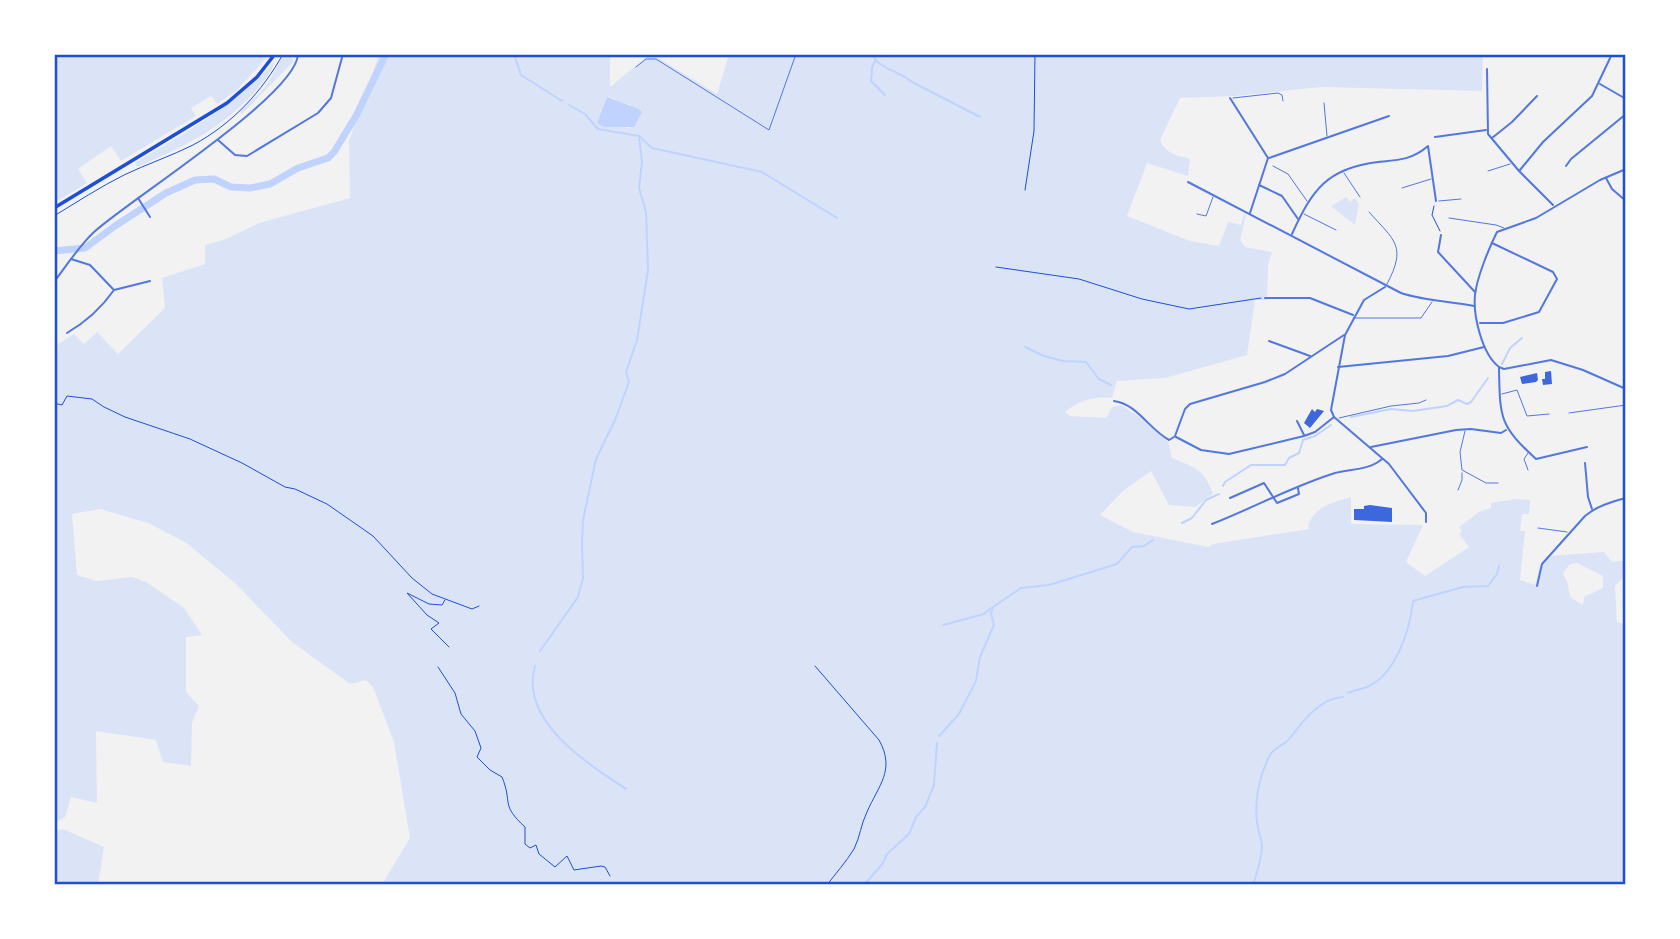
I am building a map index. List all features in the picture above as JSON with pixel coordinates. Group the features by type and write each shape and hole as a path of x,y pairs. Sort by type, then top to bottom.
{"main road":[{"path":"54,208 227,103 257,77 275,54"}],"street":[{"path":"54,282 95,231 218,140 288,77 297,64 298,54"},
{"path":"218,140 235,155 247,156 318,113 331,98 343,54"},
{"path":"1519,171 1543,142 1592,96 1612,54"},
{"path":"1487,69 1487,130 1519,171 1554,206"},
{"path":"1598,83 1626,99"},
{"path":"1491,138 1538,96"},
{"path":"1230,98 1268,158"},
{"path":"1566,166 1626,114"},
{"path":"1268,158 1389,116"},
{"path":"1434,137 1487,130"},
{"path":"1292,234 1307,201 1319,186 1343,171 1367,164 1409,159 1428,146 1436,201"},
{"path":"1250,214 1268,158"},
{"path":"1626,169 1606,177 1526,222 1497,232 1475,293 1475,306 1485,346 1494,364 1504,369 1551,360 1573,366 1626,389"},
{"path":"1606,177 1611,188 1626,201"},
{"path":"1188,182 1292,234 1386,286 1418,299 1475,306"},
{"path":"1259,185 1282,196 1298,220"},
{"path":"138,198 150,217"},
{"path":"1441,235 1438,253 1475,293"},
{"path":"1479,323 1503,323 1539,312 1557,279 1553,272 1492,243"},
{"path":"71,259 90,265 114,290"},
{"path":"67,333 82,324 106,302 114,290 150,281"},
{"path":"1386,286 1369,295 1345,335 1331,407 1336,418 1383,458 1416,497 1426,513 1426,522"},
{"path":"1265,298 1310,298 1354,317"},
{"path":"1114,401 1145,418 1168,440 1175,436 1185,409 1190,404 1265,383 1285,374 1345,335"},
{"path":"1269,341 1311,356"},
{"path":"1338,367 1447,356 1485,346"},
{"path":"1499,367 1500,394 1507,429 1536,459 1587,447"},
{"path":"1175,436 1201,450 1229,454 1304,436 1336,418"},
{"path":"1297,421 1304,436"},
{"path":"1370,447 1466,429 1501,433 1507,429"},
{"path":"1212,524 1298,487 1334,474 1372,465 1383,458"},
{"path":"1585,463 1592,510"},
{"path":"1230,498 1264,484 1277,503 1299,495 1298,487"},
{"path":"1537,586 1542,564 1592,510 1626,498"}],"lane":[{"path":"636,67 646,59 656,59 769,130 796,54"},
{"path":"1230,98 1278,93 1282,95 1283,101"},
{"path":"1324,103 1327,138"},
{"path":"1488,171 1512,163"},
{"path":"1273,166 1288,174 1307,201"},
{"path":"1343,171 1360,197"},
{"path":"1402,188 1433,178"},
{"path":"1196,214 1206,216 1214,195"},
{"path":"1436,201 1461,199"},
{"path":"1369,212 1393,239 1397,249 1398,263 1386,286"},
{"path":"1302,214 1336,230"},
{"path":"1449,218 1489,223 1504,228"},
{"path":"1354,317 1422,318 1433,300"},
{"path":"1500,394 1517,390 1527,416 1549,414"},
{"path":"1336,418 1426,400"},
{"path":"1569,413 1626,405"},
{"path":"1458,490 1462,480 1461,452 1466,429"},
{"path":"1528,470 1524,458 1529,452"},
{"path":"1462,470 1486,483 1498,483"},
{"path":"1624,536 1626,508"},
{"path":"1538,528 1563,529 1570,533"}],"path":[{"path":"54,216 107,184 214,132 234,117 254,96 283,54"},
{"path":"1025,190 1034,131 1035,54"},
{"path":"1436,201 1432,215 1441,235"},
{"path":"996,267 1079,279 1142,299 1189,309 1265,298"},
{"path":"54,403 62,405 66,396 74,395 92,399 125,417 191,439 242,463 285,487 296,489 327,504 373,536 412,578 432,594 472,609 479,606"},
{"path":"444,598 442,605 429,604 407,593 410,599 439,623 431,629 449,647"},
{"path":"815,666 879,740 885,754 886,768 883,782 865,815 854,848 827,885"},
{"path":"438,667 456,695 461,714 475,731 481,748 477,757 502,777 507,795 506,805 525,827 526,845 530,848 536,845 539,854 555,867 567,856 574,870 601,866 605,867 610,876"}],"shaded area":[{"path":"54,54 270,54 236,91 217,104 211,96 191,108 196,116 121,161 111,146 78,169 87,183 54,203"},
{"path":"284,54 288,54 294,61 242,114 240,112 266,86"},
{"path":"379,54 610,54 610,87 650,54 657,54 658,58 717,94 729,54 1483,54 1482,91 1321,87 1235,96 1180,98 1160,140 1168,151 1190,159 1188,176 1147,163 1127,216 1190,241 1219,246 1228,222 1241,225 1244,214 1246,215 1240,240 1245,247 1272,252 1268,265 1267,300 1255,300 1247,355 1165,378 1117,381 1112,398 1087,400 1065,412 1070,416 1106,418 1112,407 1121,405 1144,420 1168,442 1172,458 1193,467 1206,479 1213,494 1195,507 1169,505 1151,471 1123,491 1100,515 1133,532 1208,547 1309,529 1312,518 1321,509 1351,497 1351,524 1423,525 1406,562 1425,576 1469,547 1459,534 1462,531 1459,527 1479,512 1491,508 1491,503 1516,499 1530,500 1529,514 1522,514 1520,531 1525,531 1520,580 1535,585 1539,568 1547,556 1604,552 1612,562 1626,560 1626,575 1615,586 1617,622 1626,625 1626,885 386,885 384,881 410,838 394,742 373,687 366,680 350,684 292,642 235,583 185,542 148,523 100,509 72,514 77,575 97,581 132,577 146,582 184,608 202,635 186,637 186,692 199,706 192,723 191,766 163,762 156,740 96,731 97,803 71,797 65,817 54,823 54,347 74,334 84,344 97,332 118,354 165,308 162,278 205,264 205,245 226,239 259,223 350,198 349,141","holes":["607,97 630,104 630,128 597,123","1577,563 1603,576 1603,588 1584,597 1583,605 1570,597 1563,573 1570,564"]},
{"path":"274,62 255,92 228,117 186,144 137,167 135,163 225,106"},
{"path":"1346,197 1350,202 1355,198 1359,204 1355,225 1331,206"},
{"path":"63,829 104,847 98,885 54,885 54,831"}],"water":[{"path":"607,97 642,112 634,127 604,127 597,123"}],"building":[{"path":"1551,371 1552,384 1543,385 1545,372"},
{"path":"1537,373 1536,382 1522,384 1520,377"},
{"path":"1312,409 1315,412 1317,409 1324,411 1310,428 1304,423"},
{"path":"1364,506 1392,508 1392,522 1354,520 1354,509 1364,509"}],"waterway":[{"path":"54,251 85,248 166,193 195,180 214,179 231,187 250,188 270,184 298,168 328,158 356,116 386,54"},
{"path":"514,54 521,75 562,101"},
{"path":"872,54 884,67 980,117"},
{"path":"875,61 871,81 885,95"},
{"path":"569,105 585,114 598,129 639,136 652,148 762,172 837,218"},
{"path":"540,651 578,597 583,578 583,520 596,459 615,420 629,382 626,372 637,340 648,270 646,212 639,188 642,162 639,136"},
{"path":"1502,364 1510,348 1522,338"},
{"path":"1025,347 1063,361 1086,362 1099,379 1111,385"},
{"path":"1351,417 1391,409 1413,411 1447,406 1458,400 1467,404 1488,378"},
{"path":"1223,486 1251,465 1285,465 1289,458 1299,453 1303,440 1315,436 1331,425"},
{"path":"1182,523 1192,518 1206,500 1219,494"},
{"path":"939,736 959,714 976,681 980,657 994,625 991,614 993,607 1021,588 1049,585 1117,564 1132,547 1144,546 1153,540"},
{"path":"1348,693 1375,683 1392,664 1404,639 1413,601 1463,587 1488,586 1497,574 1499,566"},
{"path":"943,625 984,614 991,608"},
{"path":"535,666 533,686 537,705 547,722 576,754 626,789"},
{"path":"1253,885 1262,848 1256,813 1257,796 1266,762 1272,752 1288,740 1320,706 1327,701 1343,697"},
{"path":"864,885 883,863 887,854 909,834 916,817 925,807 934,785 937,743"}]}
